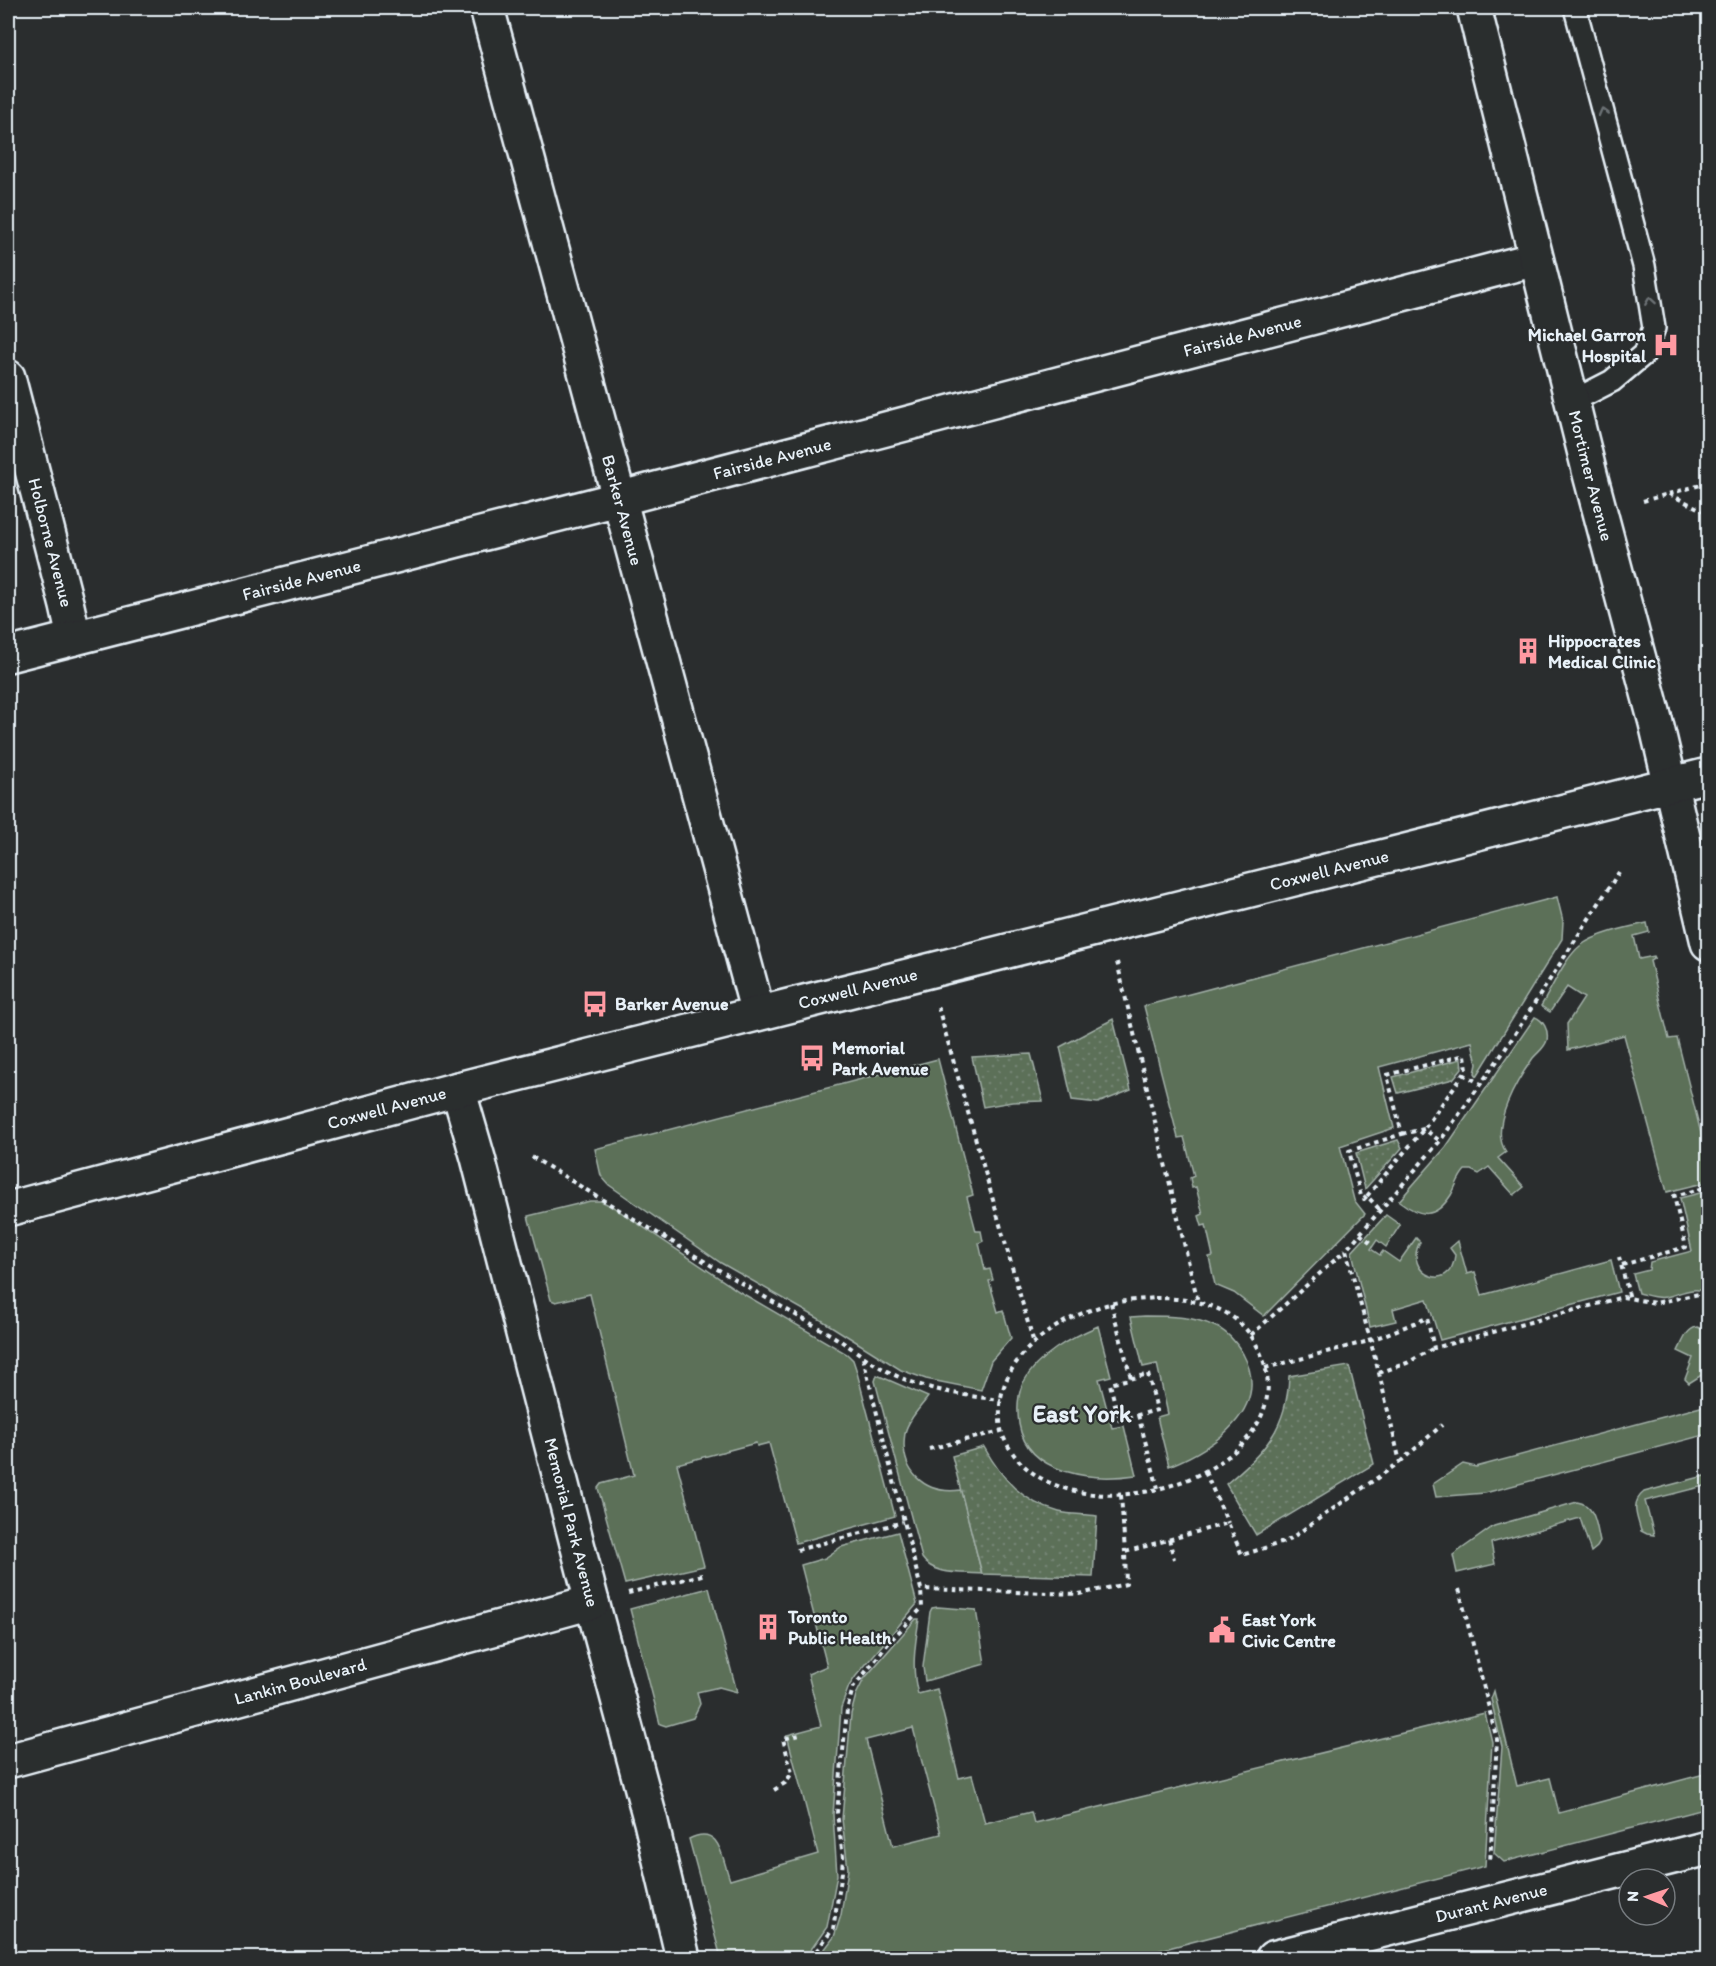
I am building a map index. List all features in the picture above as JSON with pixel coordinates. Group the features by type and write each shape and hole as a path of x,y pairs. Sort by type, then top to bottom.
{"street":[{"name":"Barker Avenue","path":"487,8 758,1013"},
{"name":"Mortimer Avenue","path":"1473,8 1571,402 1671,784 1708,943"},
{"name":"Fairside Avenue","path":"8,655 618,500 1536,259"},
{"name":"Holborne Avenue","path":"8,377 74,638"},
{"name":"Coxwell Avenue","path":"8,1209 458,1089 1708,775"},
{"name":"Memorial Park Avenue","path":"458,1089 651,1822 683,1959"},
{"name":"Lankin Boulevard","path":"8,1761 592,1602"},
{"name":"Durant Avenue","path":"1274,1959 1708,1848"}],"lane":[{"path":"1571,402 1612,381 1644,354 1654,328 1644,266 1575,8"}],"path":[{"path":"1643,501 1708,483"},
{"path":"1669,494 1708,513"},
{"path":"1251,1335 1346,1250 1440,1141 1619,872"},
{"path":"1108,926 1198,1302"},
{"path":"929,971 1034,1344"},
{"path":"1402,1134 1387,1075 1465,1055 1467,1069 1424,1129 1365,1199 1360,1196 1349,1151 1424,1129 1440,1141"},
{"path":"1463,1074 1480,1084"},
{"path":"532,1157 756,1293 842,1341 863,1358 901,1378 964,1395 1001,1400"},
{"path":"1622,1265 1686,1247 1674,1196 1708,1187"},
{"path":"1367,1196 1381,1211"},
{"path":"1360,1234 1374,1245"},
{"path":"1346,1250 1400,1462"},
{"path":"1619,1257 1630,1299"},
{"path":"1379,1373 1407,1363 1434,1348 1623,1297 1655,1302 1699,1294 1708,1297"},
{"path":"1166,1298 1198,1302 1213,1306 1241,1322 1260,1351 1265,1368 1268,1390 1261,1420 1249,1438 1232,1454 1205,1472 1158,1488 1121,1495 1074,1492 1046,1482 1022,1465 1009,1450 1001,1431 1001,1400 1005,1382 1017,1360 1034,1344 1072,1317 1111,1303 1166,1298"},
{"path":"1111,1303 1131,1378"},
{"path":"1265,1368 1369,1341 1427,1318 1434,1348"},
{"path":"811,1959 833,1929 842,1872 843,1857 837,1813 847,1710 854,1688 891,1640 922,1608 921,1589 863,1358"},
{"path":"1148,1374 1157,1410 1138,1415 1119,1420 1110,1384 1148,1374"},
{"path":"1138,1415 1158,1488"},
{"path":"1205,1472 1242,1555 1287,1540 1400,1462 1442,1425"},
{"path":"929,1449 1001,1431"},
{"path":"921,1589 1080,1594 1126,1584 1121,1495"},
{"path":"798,1550 903,1522"},
{"path":"1125,1552 1228,1523"},
{"path":"1169,1539 1174,1559"},
{"path":"592,1602 706,1574"},
{"path":"1459,1589 1497,1740 1489,1870"},
{"path":"774,1790 785,1783 792,1773 783,1739 800,1735 799,1732"}],"green space":[{"path":"1557,897 1563,921 1562,939 1477,1076 1472,1042 1379,1067 1394,1128 1340,1146 1354,1200 1365,1214 1264,1316 1234,1293 1215,1285 1209,1257 1213,1256 1206,1225 1202,1226 1199,1216 1203,1214 1196,1187 1192,1188 1190,1178 1194,1176 1184,1137 1178,1138 1144,1006"},
{"path":"1647,923 1649,932 1634,936 1639,959 1654,956 1655,958 1650,961 1669,1039 1677,1038 1708,1161 1708,1182 1667,1192 1624,1035 1568,1050 1567,1024 1584,998 1567,987 1550,1012 1541,1006 1564,966 1580,946 1603,935"},
{"path":"1535,1017 1545,1026 1547,1040 1527,1067 1507,1104 1501,1130 1501,1142 1506,1152 1498,1158 1524,1187 1514,1195 1489,1167 1479,1174 1465,1170 1445,1203 1433,1212 1420,1213 1399,1201 1446,1147"},
{"path":"1113,1019 1131,1090 1098,1103 1072,1100 1060,1047"},
{"path":"1031,1054 1043,1101 1012,1102 983,1107 972,1057"},
{"path":"938,1059 973,1195 967,1197 976,1231 981,1231 983,1241 979,1243 985,1270 990,1269 993,1280 989,1281 998,1312 1003,1310 1011,1338 991,1361 981,1390 926,1379 901,1370 823,1321 721,1263 609,1185 601,1176 595,1149"},
{"path":"1461,1059 1462,1068 1453,1079 1398,1093 1393,1077"},
{"path":"1398,1140 1402,1148 1365,1189 1356,1153"},
{"path":"1708,1191 1708,1292 1692,1290 1663,1297 1638,1293 1633,1274 1649,1270 1650,1262 1692,1251 1680,1198"},
{"path":"590,1201 601,1201 613,1207 740,1292 847,1354 853,1360 895,1516 796,1543 769,1443 757,1446 756,1443 677,1464 704,1566 625,1584 598,1488 601,1484 634,1475 590,1294 556,1302 551,1300 528,1216"},
{"path":"1386,1215 1400,1225 1386,1247 1377,1240 1371,1249 1380,1255 1383,1251 1399,1262 1416,1238 1420,1242 1416,1253 1417,1263 1429,1276 1437,1277 1445,1275 1452,1267 1455,1255 1450,1248 1458,1241 1467,1274 1475,1272 1482,1295 1611,1260 1619,1292 1440,1340 1427,1299 1393,1309 1396,1321 1370,1327 1352,1252"},
{"path":"1131,1317 1189,1318 1219,1328 1237,1345 1250,1374 1250,1392 1244,1409 1233,1424 1203,1449 1169,1466 1157,1417 1168,1414 1157,1364 1143,1367"},
{"path":"1098,1326 1111,1376 1099,1379 1112,1428 1124,1426 1136,1475 1102,1477 1083,1475 1049,1465 1035,1455 1025,1441 1019,1424 1020,1393 1029,1373 1056,1348"},
{"path":"1697,1327 1708,1331 1708,1371 1689,1383 1685,1379 1693,1358 1678,1351 1687,1333"},
{"path":"1349,1366 1374,1464 1256,1535 1226,1484 1252,1461 1271,1438 1284,1411 1289,1376"},
{"path":"877,1375 928,1397 911,1419 905,1433 906,1459 910,1469 925,1484 948,1491 961,1490 982,1574 941,1570 927,1564 922,1558 875,1381"},
{"path":"1708,1405 1708,1434 1485,1493 1436,1497 1433,1484 1463,1464 1476,1467"},
{"path":"984,1447 1014,1488 1034,1502 1068,1514 1097,1516 1093,1577 982,1574 952,1456"},
{"path":"1708,1475 1708,1485 1645,1501 1654,1535 1641,1531 1636,1515 1636,1505 1644,1492"},
{"path":"1577,1502 1592,1511 1596,1523 1600,1542 1591,1552 1580,1518 1491,1543 1495,1564 1457,1573 1453,1555 1494,1526"},
{"path":"898,1532 917,1604 856,1676 849,1686 841,1708 833,1815 837,1875 827,1927 805,1958 721,1958 689,1839 700,1835 714,1839 722,1854 730,1880 818,1854 787,1735 821,1726 808,1674 827,1666 801,1565 825,1558 841,1547"},
{"path":"709,1588 737,1692 719,1687 697,1692 700,1704 693,1718 666,1726 660,1724 630,1609"},
{"path":"932,1608 976,1610 985,1664 925,1681 923,1667 930,1612"},
{"path":"916,1619 919,1619 914,1666 918,1694 937,1689 959,1778 972,1775 985,1823 1031,1812 1034,1823 1485,1713 1492,1742 1485,1866 1130,1958 818,1958 834,1937 841,1915 848,1869 842,1819 851,1714 856,1695 864,1679","holes":["913,1728 941,1834 893,1846 866,1740"]},
{"path":"1494,1691 1517,1786 1550,1778 1559,1813 1708,1773 1708,1808 1504,1862 1494,1853 1502,1747 1491,1699"}],"place":[{"name":"Michael Garron Hospital","path":"1666,345"},
{"name":"Hippocrates Medical Clinic","path":"1528,651"},
{"name":"Barker Avenue","path":"595,1004"},
{"name":"Memorial Park Avenue","path":"812,1058"},
{"name":"Toronto Public Health","path":"768,1627"},
{"name":"East York Civic Centre","path":"1222,1630"}],"district":[{"name":"East York","path":"1082,1414"}]}
